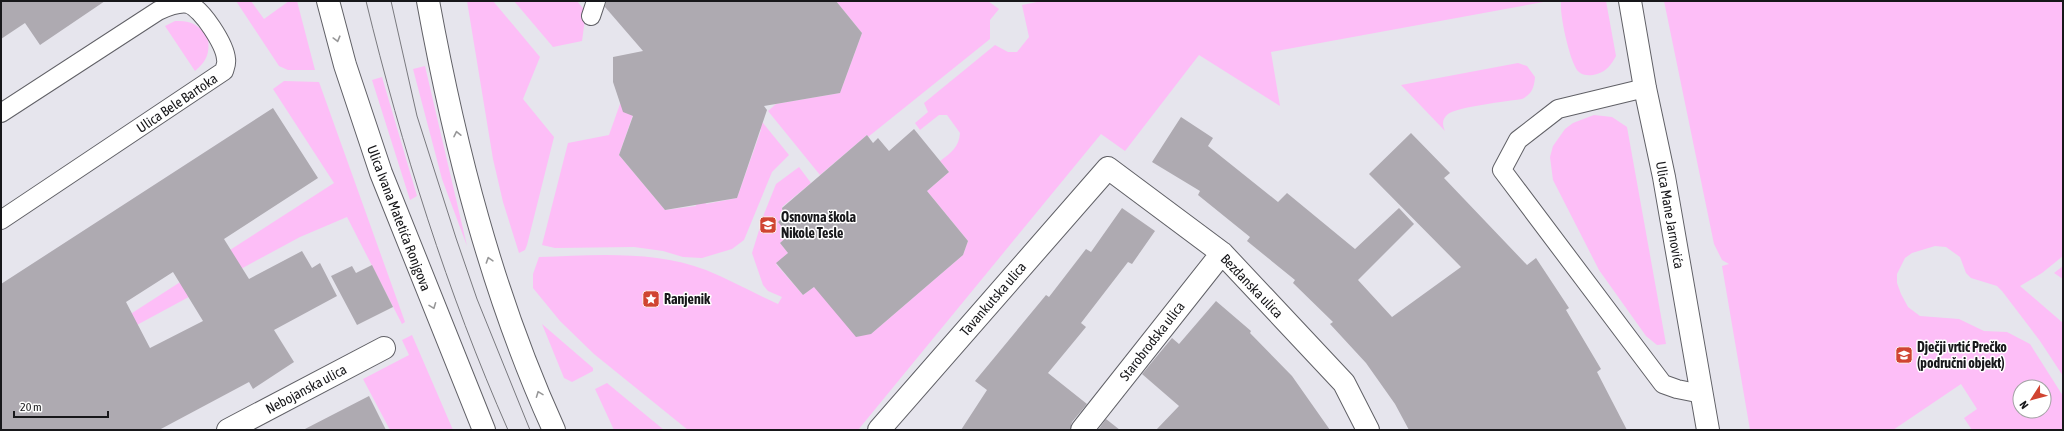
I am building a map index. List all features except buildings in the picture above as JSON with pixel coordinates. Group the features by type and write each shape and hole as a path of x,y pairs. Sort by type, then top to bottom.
{"street":[{"name":"Ulica Ivana Matetića Ronjgova","path":"328,1 347,71 381,173 484,430"},
{"path":"428,1 477,222 501,297 554,430"},
{"name":"Ulica Mane Jarnovića","path":"1630,1 1645,88 1664,176 1708,430"},
{"name":"Bezdanska ulica","path":"1108,168 1222,253 1344,383 1368,430"},
{"name":"Tavankutska ulica","path":"879,430 1108,168"},
{"name":"Starobrodska ulica","path":"1082,430 1222,253"},
{"name":"Nebojanska ulica","path":"228,430 384,348"}],"lane":[{"name":"Ulica Bele Bartoka","path":"1,113 158,11 172,5 189,4 197,9 212,28 227,59 224,71 1,220"},
{"path":"1645,88 1558,109 1518,140 1502,170 1663,384 1678,390 1702,394"}],"shaded area":[{"path":"236,1 251,1 264,19 289,1 297,1 315,70 288,70 279,66"},
{"path":"467,1 493,1 540,57 523,99 554,137 527,245 525,250 519,253 503,202 493,159"},
{"path":"514,1 577,1 586,12 582,41 553,47"},
{"path":"836,1 988,1 999,9 990,20 990,39 868,137 867,135 820,175 768,111 776,104 840,93 862,33"},
{"path":"1042,1 1549,1 1271,52 1280,106 1199,55 1125,151 1101,134 858,430 688,430 594,354 560,321 533,288 533,274 539,257 624,255 666,259 706,270 778,304 782,297 768,291 763,285 752,253 764,214 776,184 799,167 811,183 782,207 784,216 778,222 789,235 780,243 788,253 776,264 803,295 814,287 871,334 963,255 968,241 927,191 949,172 940,161 954,149 958,142 960,133 947,115 939,115 920,130 915,123 928,112 924,103 995,45 1008,52 1017,52 1029,37 1022,5"},
{"path":"1561,1 1606,1 1616,56 1610,65 1600,73 1595,75 1583,74 1579,72 1572,60 1566,38"},
{"path":"1664,1 2063,1 2063,256 2042,273 2020,286 2063,323 2063,376 2040,341 2002,291 1997,286 1971,278 1966,273 1960,257 1946,247 1935,246 1912,253 1905,258 1897,274 1897,283 1908,307 1920,316 1959,319 1984,331 2007,332 2030,344 2063,396 2063,430 1972,430 1964,418 1977,409 1961,384 1893,430 1750,430 1722,266 1729,264 1722,260 1714,244"},
{"path":"175,21 186,21 194,24 202,30 208,39 208,53 202,64 195,71 165,26"},
{"path":"1518,63 1527,66 1535,77 1533,87 1528,95 1522,99 1453,111 1446,116 1444,120 1443,124 1445,131 1401,85"},
{"path":"425,66 467,246 442,179 413,69"},
{"path":"382,77 417,196 410,200 372,80"},
{"path":"284,81 319,82 405,322 402,324 347,217 300,237 59,367 56,362 334,183 273,89"},
{"path":"643,86 619,155 665,210 696,206 695,202 706,200 706,204 737,198 761,130 742,108 754,112 789,155 772,172 744,240 732,249 702,258 683,257 663,251 634,247 555,248 542,245 568,143 609,135 620,104"},
{"path":"1594,115 1612,117 1627,127 1666,344 1657,345 1646,336 1599,270 1553,180 1550,157 1553,146 1565,129 1573,123"},
{"path":"2063,266 2063,279 2054,273"},
{"path":"542,324 593,368 593,371 572,382 564,378"},
{"path":"412,335 453,430 390,430 363,379 409,355 402,340"},
{"path":"607,383 664,430 614,430 595,389"}],"tram line":[{"path":"366,1 395,111 428,219 465,325 508,430"},
{"path":"391,1 417,116 456,238 477,299 530,430"}],"place":[{"name":"Osnovna škola Nikole Tesle","path":"768,225"},
{"name":"Ranjenik","path":"651,299"},
{"name":"Dječji vrtić Prečko (područni objekt)","path":"1904,355"}]}
